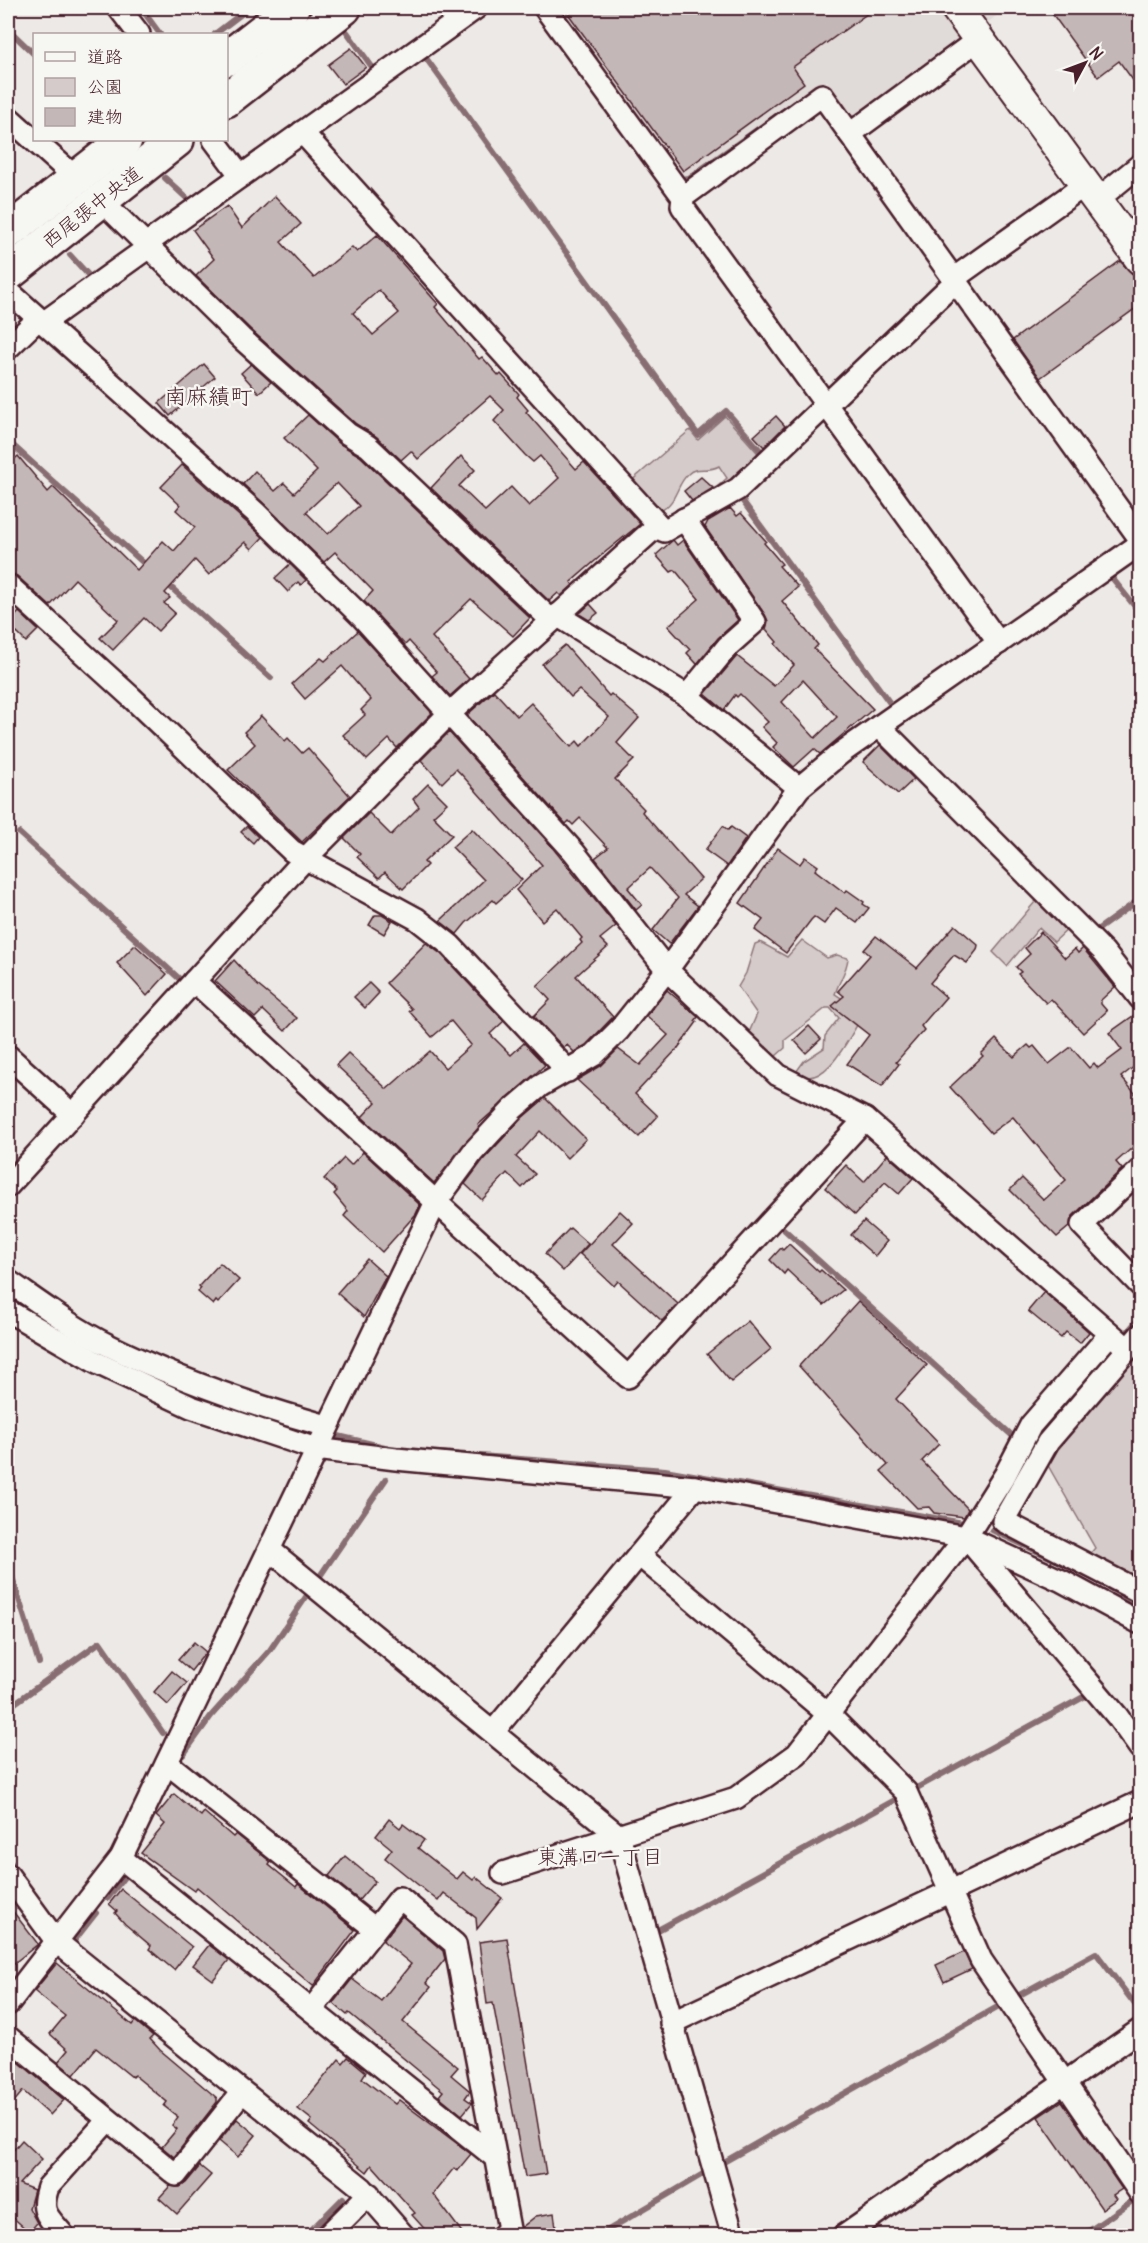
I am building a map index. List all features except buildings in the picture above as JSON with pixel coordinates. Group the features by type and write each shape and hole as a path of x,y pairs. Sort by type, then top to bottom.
{"main road":[{"path":"228,57 292,8"},
{"path":"228,98 344,8"},
{"name":"西尾張中央道","path":"8,232 124,141"},
{"name":"西尾張中央道","path":"8,274 176,141"}],"street":[{"path":"119,8 138,33"},
{"path":"8,348 41,321 476,8"},
{"path":"545,8 683,197 682,206 999,643"},
{"path":"956,8 1140,260"},
{"path":"850,134 979,39"},
{"path":"683,197 822,95 1140,539"},
{"path":"8,117 33,139"},
{"path":"302,132 664,531 738,489 954,281 1092,192 1140,165"},
{"path":"35,141 76,178"},
{"path":"215,141 241,176"},
{"path":"101,200 241,338 348,434 368,446 554,617 687,696 799,788"},
{"path":"8,291 255,512 362,617 573,852 667,970 778,1075 865,1119 1110,1334 1134,1342 1048,1442 1003,1521 1140,1592"},
{"path":"684,519 755,622 728,646 687,696"},
{"path":"8,1186 305,859 449,714 658,525"},
{"path":"8,2004 121,1858 436,1202 473,1152 513,1109 540,1086 594,1055 619,1030 667,970 799,788 879,726 1140,544"},
{"path":"8,585 131,697 292,851 417,919 450,945 568,1071"},
{"path":"879,726 1104,952 1140,998"},
{"path":"194,981 628,1377 865,1119"},
{"path":"8,1056 73,1114"},
{"path":"1140,1170 1082,1225 1140,1285"},
{"path":"8,1281 106,1344 196,1385 250,1405 327,1426"},
{"path":"8,1311 97,1363 191,1407 316,1449 396,1460 695,1487 966,1537 1062,1581 1140,1623"},
{"path":"503,1872 736,1798 796,1754 966,1537 1005,1475 1031,1425 1110,1334"},
{"path":"494,1732 695,1487"},
{"path":"966,1537 1117,1716 1140,1748"},
{"path":"270,1550 619,1836 733,2235"},
{"path":"639,1555 828,1714 906,1792 981,1960 1140,2193"},
{"path":"167,1763 375,1929"},
{"path":"671,2023 1140,1802"},
{"path":"121,1858 496,2158"},
{"path":"8,1875 57,1942 241,2093 369,2194 404,2235"},
{"path":"311,2010 400,1898 455,1944 509,2229 502,2235"},
{"path":"844,2235 1140,2030"},
{"path":"8,2037 176,2175 241,2093"},
{"path":"64,2235 44,2212 44,2200 48,2187 108,2120"},
{"path":"327,2235 369,2194"}],"shaded area":[{"path":"562,8 941,8 959,32 959,42 860,116 852,115 827,81 814,91 811,87 689,176 683,176"},
{"path":"971,8 1007,8 984,25"}],"green space":[{"path":"725,416 764,460 727,492 718,489 718,486 727,478 719,466 691,471 684,478 670,503 660,511 629,483 690,430 698,440"},
{"path":"1040,896 1071,926 1054,942 1039,928 1007,966 993,952"},
{"path":"802,940 827,958 837,955 848,958 835,994 864,1013 845,1046 827,1068 817,1075 806,1077 796,1072 804,1061 824,1048 825,1036 839,1018 830,1008 826,1008 785,1040 785,1048 776,1056 768,1054 748,1035 757,1014 738,987 746,973 755,944 760,942 787,957"},
{"path":"1140,1349 1140,1585 1089,1555 1095,1548 1046,1462 1052,1449"}],"waterway":[{"path":"141,8 159,33"},
{"path":"216,33 249,8"},
{"path":"558,8 595,59"},
{"path":"8,29 33,53"},
{"path":"347,32 375,71"},
{"path":"423,54 698,435 726,411 765,456"},
{"path":"678,174 681,179 689,178 782,112"},
{"path":"165,178 193,204"},
{"path":"70,255 91,278"},
{"path":"8,441 148,567"},
{"path":"737,498 739,496 892,706 897,703"},
{"path":"1109,574 1140,613"},
{"path":"165,582 271,678"},
{"path":"19,833 184,983"},
{"path":"1093,933 1140,899"},
{"path":"778,1224 1016,1439"},
{"path":"8,1295 32,1310"},
{"path":"1125,1335 1140,1317"},
{"path":"1019,1473 1043,1428 1100,1363"},
{"path":"192,1393 252,1417 285,1424"},
{"path":"334,1435 389,1448"},
{"path":"441,1453 665,1470 963,1523"},
{"path":"320,1576 386,1479"},
{"path":"992,1530 1056,1560"},
{"path":"8,1564 39,1663"},
{"path":"1108,1587 1140,1606"},
{"path":"183,1755 211,1716 270,1650 308,1594"},
{"path":"8,1708 100,1642 163,1733"},
{"path":"913,1790 1089,1694"},
{"path":"658,1930 897,1799"},
{"path":"8,1859 16,1870"},
{"path":"108,1898 124,1877"},
{"path":"76,1950 74,1941 96,1913"},
{"path":"1014,1998 1096,1953 1140,2011"},
{"path":"722,2163 999,2006"},
{"path":"598,2236 708,2171 709,2174"},
{"path":"305,2236 343,2198"},
{"path":"1082,2236 1135,2199"}],"district":[{"name":"南麻績町","path":"208,396"},
{"name":"東溝口一丁目","path":"600,1857"}]}
